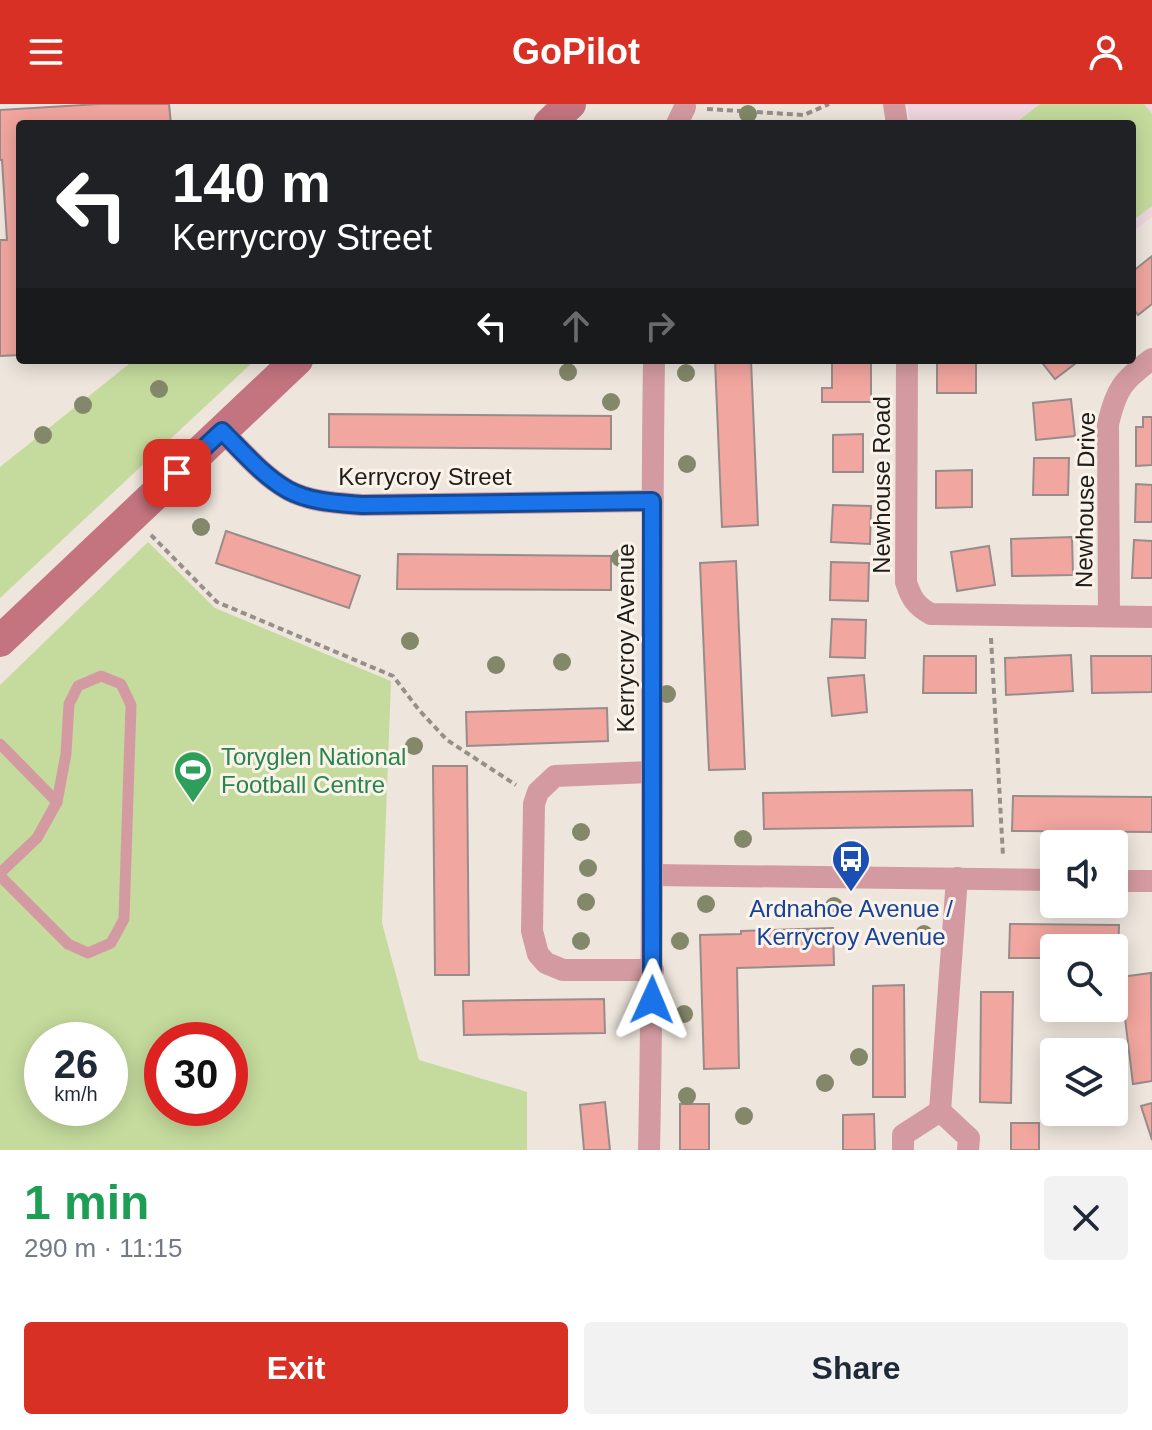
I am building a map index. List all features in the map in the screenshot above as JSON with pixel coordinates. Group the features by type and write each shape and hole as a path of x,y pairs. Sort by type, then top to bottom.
{"main road":[{"path":"553,120 570,104"},
{"path":"0,641 293,364"}],"street":[{"name":"Newhouse Drive","path":"1152,359 1131,375 1114,397 1108,424 1109,616 1152,617"},
{"name":"Kerrycroy Avenue","path":"649,1150 653,970 650,772 654,364"},
{"name":"Newhouse Road","path":"907,364 906,582 910,596 920,608 931,614 1109,616"},
{"name":"Kerrycroy Street","path":"222,431 288,491 318,501 362,505 652,501"},
{"path":"650,772 555,776 538,792 534,804 532,931 538,954 546,963 563,970 653,970"},
{"path":"652,875 1040,880"},
{"path":"940,1111 957,878"},
{"path":"1128,881 1152,881"},
{"path":"903,1150 903,1135 940,1111"},
{"path":"940,1111 969,1138 968,1150"}],"lane":[{"path":"101,676 121,684 131,705 124,919 111,943 88,953 68,944 0,875 37,838 57,802 66,754 69,704 73,695 78,686 101,676"},
{"path":"0,744 57,802"}],"path":[{"path":"681,115 804,115 829,104"},
{"path":"132,516 217,602 393,676 447,740 536,798"},
{"path":"989,615 1004,879"}],"shaded area":[{"path":"907,104 1149,104 1152,107 1152,217 1136,229 1136,120 910,120"}],"green space":[{"path":"1040,104 1144,104 1152,114 1152,206 1136,218 1136,120 1019,120"},
{"path":"129,364 251,364 0,598 0,467"},
{"name":"Toryglen National Football Centre","path":"148,542 215,608 391,681 382,923 419,1060 527,1092 527,1150 0,1150 0,685"}],"building":[{"path":"99,104 169,104 171,120 16,120 16,355 0,356 0,240 7,240 0,160 0,110"},
{"path":"1152,256 1152,304 1138,315 1136,312 1136,269"},
{"path":"715,364 751,364 758,525 722,527"},
{"path":"832,364 871,364 871,402 822,402 822,388 832,388"},
{"path":"937,364 976,364 976,393 937,393"},
{"path":"1043,364 1075,364 1055,379"},
{"path":"1071,399 1075,436 1036,440 1033,403"},
{"path":"329,414 611,416 611,449 329,447"},
{"path":"1143,417 1152,417 1152,465 1136,466 1136,427 1143,427"},
{"path":"863,434 863,472 833,472 833,435"},
{"path":"1034,458 1069,458 1068,495 1033,495"},
{"path":"972,470 972,507 936,508 936,471"},
{"path":"1136,484 1152,485 1152,522 1135,522"},
{"path":"833,505 871,506 870,544 831,542"},
{"path":"226,531 360,576 349,608 216,563"},
{"path":"1072,537 1073,575 1012,576 1011,539"},
{"path":"1134,540 1152,541 1152,578 1132,578"},
{"path":"989,546 995,585 957,591 951,552"},
{"path":"398,554 611,556 611,590 397,589"},
{"path":"736,561 745,769 709,770 700,563"},
{"path":"831,562 869,563 868,601 830,600"},
{"path":"832,619 866,620 865,658 830,657"},
{"path":"1071,655 1073,691 1006,695 1005,658"},
{"path":"924,656 976,656 976,693 923,693"},
{"path":"1091,656 1152,656 1152,692 1092,693"},
{"path":"864,675 867,712 832,716 828,678"},
{"path":"607,708 608,741 467,746 466,712"},
{"path":"433,766 467,766 469,975 435,975"},
{"path":"972,790 973,826 764,829 763,793"},
{"path":"1013,796 1152,797 1152,832 1012,831"},
{"path":"1010,924 1119,925 1119,934 1040,934 1040,958 1009,958"},
{"path":"833,928 834,965 737,968 739,1068 704,1069 700,935"},
{"path":"1151,973 1152,1081 1133,1084 1125,1022 1128,1022 1128,976"},
{"path":"904,985 905,1097 873,1097 873,986"},
{"path":"981,992 1013,992 1011,1103 980,1102"},
{"path":"604,999 605,1033 464,1035 463,1001"},
{"path":"605,1102 610,1150 584,1150 580,1105"},
{"path":"1152,1103 1152,1140 1141,1106"},
{"path":"680,1104 709,1104 709,1150 680,1150"},
{"path":"874,1114 875,1150 843,1150 843,1115"},
{"path":"1011,1123 1039,1123 1039,1150 1011,1150"}],"place":[{"name":"Toryglen National Football Centre","path":"193,804"},
{"name":"Ardnahoe Avenue / Kerrycroy Avenue","path":"851,893"}],"route":[{"path":"177,473 222,431 288,491 318,501 362,505 652,501 652,1000"}]}
